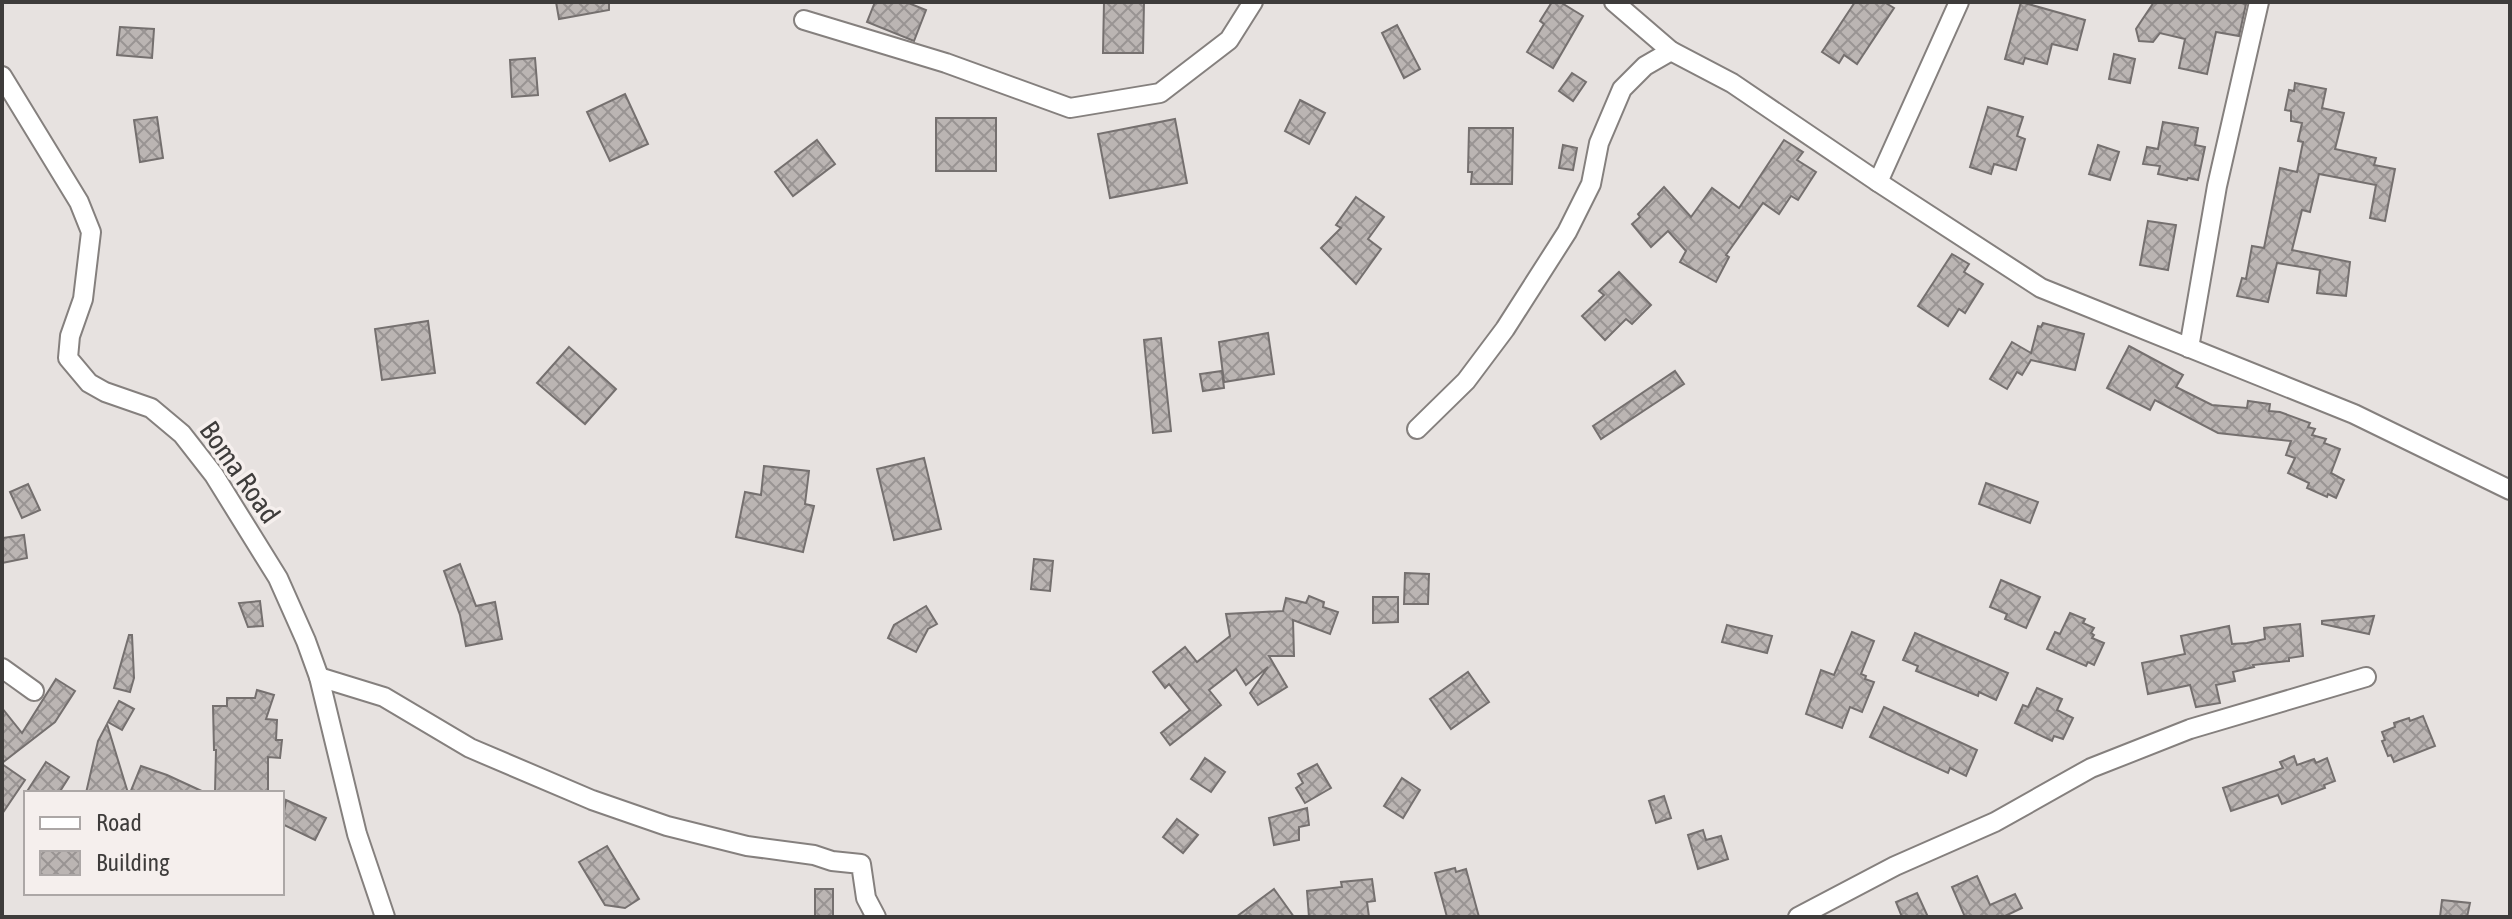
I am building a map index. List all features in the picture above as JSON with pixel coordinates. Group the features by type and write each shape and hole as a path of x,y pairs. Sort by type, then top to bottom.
{"street":[{"path":"804,20 946,63 1070,108 1160,93 1229,40 1253,2"},
{"path":"1614,2 1671,51 1732,83 2041,288 2354,414 2510,490"},
{"path":"1878,182 1959,2"},
{"path":"2189,348 2217,186 2259,2"},
{"path":"1417,429 1466,381 1505,329 1567,232 1591,184 1599,143 1622,89 1645,66 1671,51"},
{"name":"Boma Road","path":"2,76 79,202 91,232 83,299 70,336 68,358 89,383 151,408 182,434 214,475 278,578 319,677 357,834 385,917"},
{"path":"2,668 34,691"},
{"path":"319,677 384,697 470,748 592,800 667,826 747,846 861,864 866,898 876,917"},
{"path":"1798,917 1895,866 1995,822 2091,768 2190,729 2366,677"}],"building":[{"path":"556,2 609,2 609,10 559,19"},
{"path":"875,2 906,2 926,10 914,41 867,22"},
{"path":"1104,2 1144,2 1143,53 1103,53"},
{"path":"1552,2 1560,2 1583,16 1553,68 1527,52 1544,24 1540,21"},
{"path":"1855,2 1884,2 1894,8 1857,64 1844,55 1839,63 1822,52"},
{"path":"2021,2 2085,20 2077,50 2052,44 2047,64 2025,58 2023,64 2005,59"},
{"path":"2154,2 2246,4 2239,36 2216,32 2207,74 2179,68 2185,39 2160,33 2153,42 2139,41 2136,29"},
{"path":"1397,25 1420,69 1404,78 1382,33"},
{"path":"120,27 154,29 152,58 117,55"},
{"path":"2114,54 2135,59 2130,83 2109,79"},
{"path":"535,58 538,95 512,97 510,60"},
{"path":"1572,73 1586,82 1573,101 1559,91"},
{"path":"2295,83 2326,89 2322,108 2344,113 2335,149 2376,158 2374,165 2395,169 2385,221 2370,218 2376,185 2319,174 2310,212 2302,210 2292,250 2350,262 2346,296 2317,293 2320,270 2277,263 2268,302 2237,296 2242,278 2246,279 2252,246 2264,248 2280,168 2297,172 2303,142 2298,141 2302,123 2291,121 2291,111 2285,110 2289,90 2294,91"},
{"path":"625,94 648,144 610,161 587,112"},
{"path":"1300,100 1325,113 1309,144 1285,131"},
{"path":"1988,107 2023,117 2017,136 2025,139 2016,170 1994,164 1991,174 1970,167"},
{"path":"157,117 163,158 140,162 134,120"},
{"path":"936,118 996,118 996,171 936,171"},
{"path":"1175,119 1187,183 1110,198 1098,134"},
{"path":"2163,122 2198,128 2195,145 2205,147 2198,180 2158,174 2160,166 2143,164 2147,147 2158,149"},
{"path":"1469,128 1513,128 1512,184 1471,184 1472,172 1468,172"},
{"path":"817,140 835,164 793,196 775,172"},
{"path":"1784,140 1803,152 1797,160 1816,172 1798,200 1791,196 1779,214 1763,203 1726,255 1729,257 1716,282 1680,262 1686,251 1668,231 1651,247 1632,224 1664,187 1691,217 1712,188 1739,208"},
{"path":"1563,145 1577,148 1573,170 1559,168"},
{"path":"2098,145 2119,152 2110,180 2089,174"},
{"path":"1356,197 1384,217 1368,239 1381,249 1356,284 1321,248 1341,228 1336,225"},
{"path":"2148,221 2176,225 2168,270 2140,265"},
{"path":"1952,254 1969,264 1964,272 1983,284 1965,313 1959,309 1948,326 1918,306"},
{"path":"1619,272 1651,305 1632,324 1626,319 1605,340 1582,316 1604,295 1599,291"},
{"path":"428,321 435,373 382,380 375,329"},
{"path":"2043,323 2084,334 2075,370 2031,360 2022,375 2017,372 2007,389 1990,379 2012,342 2031,353 2038,326 2041,327"},
{"path":"1268,333 1274,374 1224,382 1219,342"},
{"path":"1161,338 1171,431 1153,433 1144,340"},
{"path":"2129,346 2183,375 2176,387 2212,405 2247,408 2248,401 2270,404 2269,411 2310,423 2308,427 2315,429 2312,435 2326,439 2324,443 2340,449 2331,473 2344,480 2336,498 2307,488 2309,483 2288,473 2295,458 2286,455 2291,441 2218,433 2155,400 2150,410 2107,388"},
{"path":"569,347 616,389 585,424 537,383"},
{"path":"1222,371 1224,388 1203,391 1200,374"},
{"path":"1675,371 1684,384 1601,439 1593,426"},
{"path":"924,458 941,529 894,540 877,469"},
{"path":"764,466 809,471 805,504 814,506 803,552 736,537 745,492 761,495"},
{"path":"1986,483 2038,502 2030,523 1979,504"},
{"path":"28,484 40,510 22,518 10,492"},
{"path":"24,535 27,558 2,563 2,538"},
{"path":"1034,559 1053,561 1050,591 1031,589"},
{"path":"460,564 476,606 495,602 502,639 466,646 460,615 444,571"},
{"path":"1405,573 1429,574 1428,604 1404,604"},
{"path":"2001,580 2040,597 2026,628 2005,619 2007,614 1990,607"},
{"path":"1309,596 1324,602 1323,607 1338,612 1330,634 1293,620 1294,656 1269,656 1287,687 1258,705 1250,693 1268,667 1246,685 1236,669 1209,690 1221,705 1170,745 1161,733 1190,710 1169,684 1165,688 1153,672 1185,647 1197,662 1230,636 1226,614 1283,611 1286,598 1306,603"},
{"path":"1373,597 1398,597 1398,622 1373,623"},
{"path":"260,601 263,626 248,627 239,603"},
{"path":"926,606 937,624 928,629 916,652 888,638 894,625"},
{"path":"2070,613 2085,619 2083,623 2094,628 2092,638 2104,643 2094,665 2088,662 2086,666 2047,649 2055,632 2060,634"},
{"path":"2374,616 2369,634 2322,624 2322,621"},
{"path":"2300,624 2303,656 2233,672 2235,681 2216,685 2220,703 2196,707 2190,685 2148,694 2142,663 2185,654 2181,636 2229,626 2232,644 2247,643 2265,639 2264,628"},
{"path":"1727,625 1772,636 1767,653 1722,642"},
{"path":"1852,632 1874,641 1861,674 1874,682 1862,712 1850,707 1842,728 1806,714 1821,670 1834,675"},
{"path":"1915,633 2008,673 1996,700 1916,671 1918,666 1903,660"},
{"path":"129,635 132,635 134,678 130,692 114,688"},
{"path":"1468,672 1489,702 1451,729 1430,699"},
{"path":"56,679 75,691 55,722 2,763 2,708 22,733"},
{"path":"2037,688 2062,699 2057,710 2073,718 2063,739 2054,736 2052,741 2015,723 2023,705 2028,707"},
{"path":"257,690 274,695 266,719 277,720 276,740 282,740 280,758 268,757 268,791 215,791 213,706 227,706 227,698 255,698"},
{"path":"119,701 134,709 122,730 108,722"},
{"path":"1884,707 1977,750 1966,776 1950,768 1948,773 1870,737"},
{"path":"2423,716 2435,746 2394,762 2382,741 2385,740 2382,732 2395,727 2394,723"},
{"path":"107,724 127,791 86,791 98,741"},
{"path":"2294,756 2297,765 2327,758 2335,781 2324,785 2325,788 2282,804 2278,795 2231,811 2223,788 2283,768 2280,762"},
{"path":"1205,758 1225,772 1211,792 1191,779"},
{"path":"46,762 69,777 60,791 27,791"},
{"path":"2,764 25,780 2,814"},
{"path":"1317,764 1331,788 1305,803 1296,788 1303,783 1298,774"},
{"path":"141,766 202,791 131,791"},
{"path":"1402,778 1420,790 1403,818 1384,806"},
{"path":"1664,796 1671,818 1656,823 1649,801"},
{"path":"286,800 326,818 315,840 284,825"},
{"path":"1307,808 1309,825 1299,827 1299,840 1274,845 1269,818"},
{"path":"1177,819 1198,835 1183,853 1163,837"},
{"path":"1703,830 1706,840 1721,836 1728,859 1698,869 1688,835"},
{"path":"607,846 639,899 625,908 605,905 579,862"},
{"path":"1455,868 1456,872 1466,869 1479,917 1447,917 1435,873"},
{"path":"1977,876 1990,905 2015,894 2022,908 2003,917 1965,917 1952,887"},
{"path":"1372,879 1375,901 1367,902 1369,917 1309,917 1307,891 1342,887 1341,882"},
{"path":"815,889 833,889 833,917 815,917"},
{"path":"1274,889 1294,917 1236,917"},
{"path":"1917,893 1928,917 1902,917 1896,902"},
{"path":"2442,900 2470,903 2467,917 2440,917"}]}
